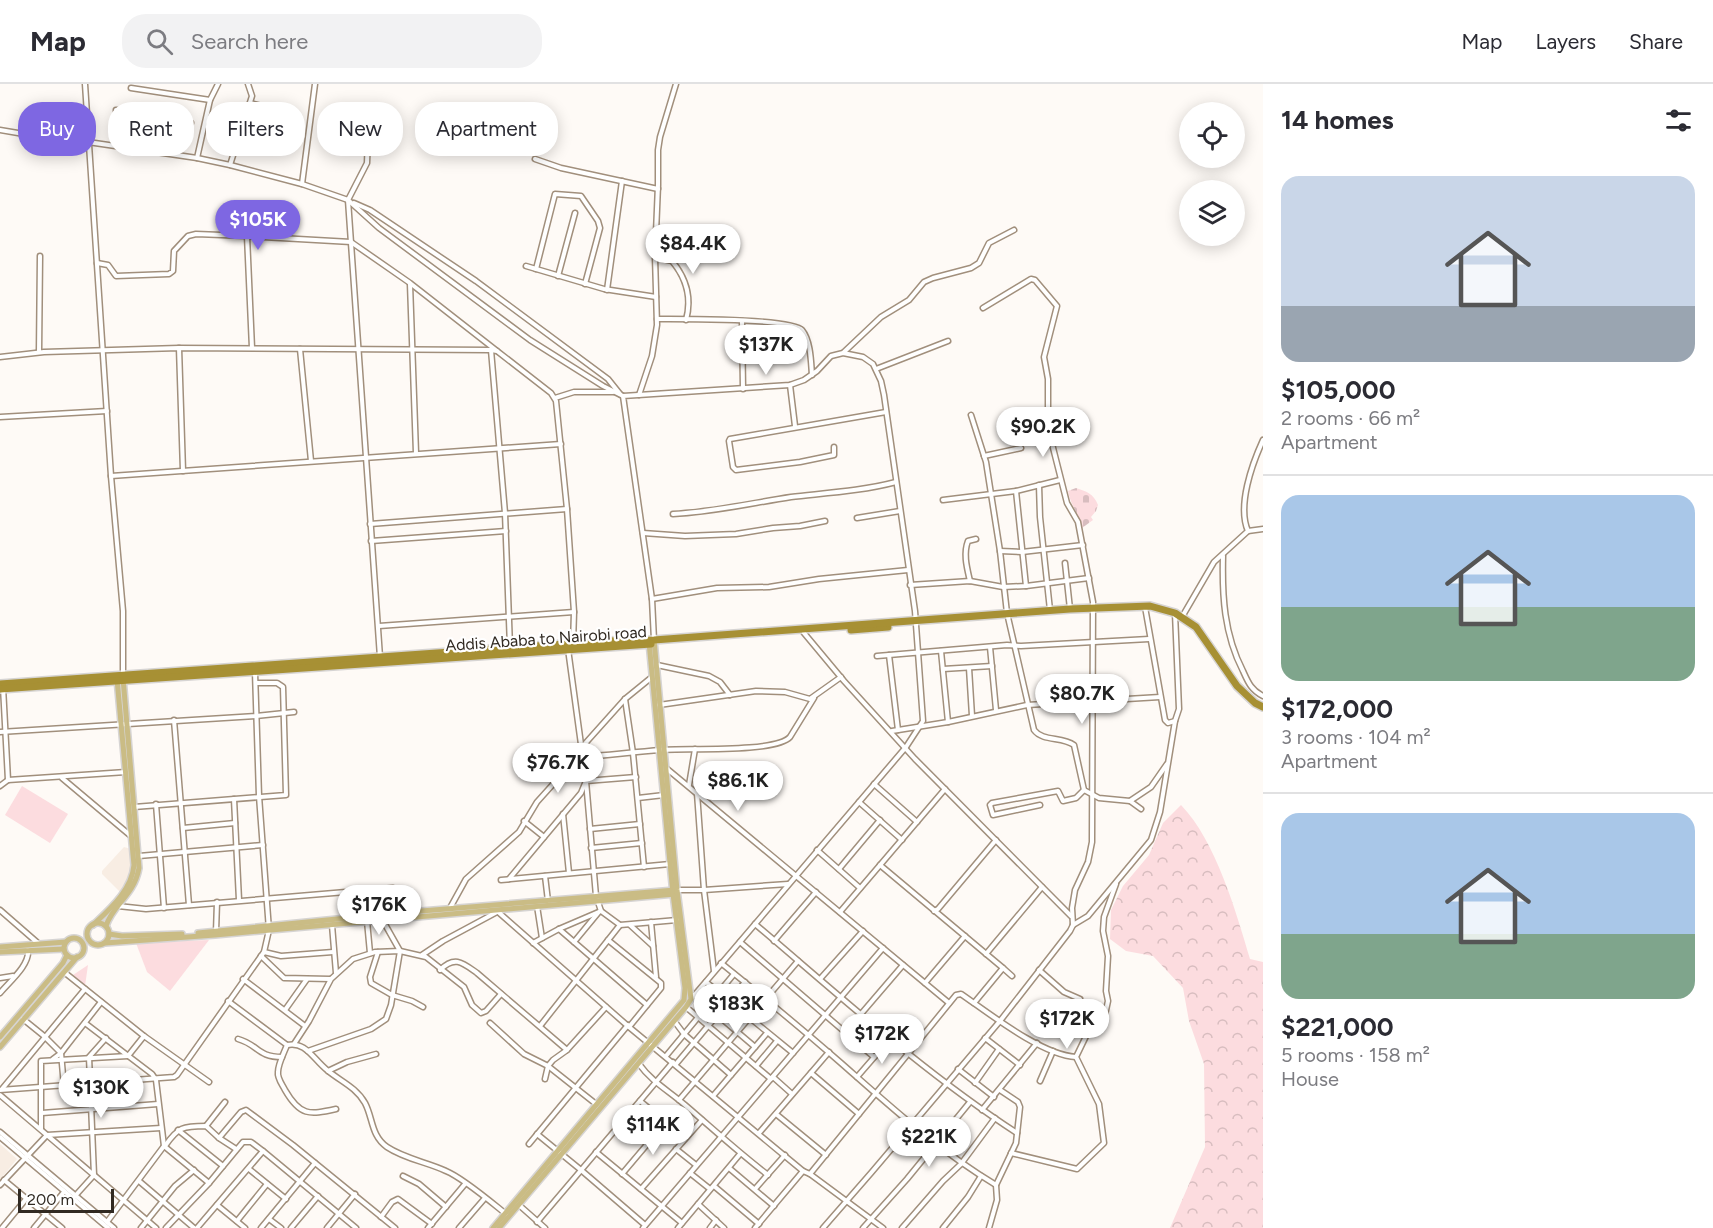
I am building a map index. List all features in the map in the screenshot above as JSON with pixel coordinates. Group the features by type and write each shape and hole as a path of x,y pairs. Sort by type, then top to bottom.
{"highway":[{"name":"Addis Ababa to Nairobi road","path":"1008,616 1050,610 1145,606 1178,615"},
{"name":"Addis Ababa to Nairobi road","path":"510,651 568,650 916,622 1074,613 1093,609"},
{"path":"1178,615 1196,627 1237,686 1255,703 1263,707"},
{"name":"Addis Ababa to Nairobi road","path":"2,686 510,651 574,644 804,633 916,622"},
{"name":"Addis Ababa to Nairobi road","path":"120,677 255,672 380,660"}],"main road":[{"path":"499,1228 507,1215 560,1152 639,1064 651,1044 675,1022 693,997 673,864 658,705 657,665 652,642"},
{"path":"652,642 652,677 658,705"},
{"path":"106,926 135,883 137,859 127,772 120,677"},
{"path":"662,750 666,767 667,795"},
{"path":"0,947 66,942 91,926 128,886 133,874 137,859 130,836 131,807"},
{"path":"0,1047 61,970 79,955 105,943 450,908 677,892"},
{"path":"493,1228 519,1205 597,1105 682,1005 685,996 676,920 677,892"},
{"path":"269,927 332,925 496,911 537,906 548,902"},
{"path":"98,945 88,939 87,935 91,926 100,923 106,926 109,934 105,943"},
{"path":"109,934 122,936 216,933"},
{"path":"75,938 83,945 79,955"},
{"path":"61,970 66,942"},
{"path":"0,952 28,950 79,955"},
{"path":"0,1037 21,1018"}],"street":[{"path":"85,84 86,102"},
{"path":"197,158 210,100 218,84"},
{"path":"248,84 251,91 250,102"},
{"path":"302,184 315,84"},
{"path":"639,395 652,356 657,319 655,257 660,137 675,84"},
{"path":"131,88 210,100"},
{"path":"0,130 18,133"},
{"path":"89,156 111,476 123,611 120,677"},
{"path":"184,156 230,165 302,184 370,210 476,281 608,379 619,394 643,533 652,599 652,642"},
{"path":"230,165 233,156"},
{"path":"367,156 367,163 349,201 357,348 380,660"},
{"path":"535,159 561,168 658,189"},
{"path":"607,290 622,181"},
{"path":"536,269 555,194 581,196 598,221 600,228 585,284"},
{"path":"349,201 379,228 530,340 619,394"},
{"path":"558,276 575,213"},
{"path":"843,353 881,316 909,300 924,282 971,268 979,263 988,243 1014,230"},
{"path":"97,263 108,265 116,276 169,274 173,272 174,251 188,236 196,234 351,242 410,283 555,398 567,509 574,612 574,644 568,650 582,748 591,848 600,911 620,925 676,920"},
{"path":"247,236 252,348"},
{"path":"39,352 40,256"},
{"path":"655,257 672,261 687,288 690,301 686,320"},
{"path":"526,266 607,290 656,297"},
{"path":"983,308 1031,279 1035,280 1057,306 1044,357 1048,379 1048,434 1067,503 1078,522 1093,609 1092,842 1088,862 1075,891 1072,908 1073,925"},
{"path":"410,283 416,453"},
{"path":"657,319 742,321 796,326 802,330 808,344 812,375"},
{"path":"742,321 742,389"},
{"path":"876,369 948,341"},
{"path":"179,348 183,471"},
{"path":"0,357 39,352 179,348 497,351"},
{"path":"300,349 311,461"},
{"path":"491,350 505,513 510,651"},
{"path":"555,398 574,392 639,395 790,385 812,375 831,356 843,353 869,360 881,381 916,622 923,721 906,747 693,997 718,1014 755,1047"},
{"path":"790,385 795,426"},
{"path":"0,417 107,411"},
{"path":"834,447 834,455 800,462 734,469 729,440 795,426 886,412"},
{"path":"971,415 984,456 1008,616 1027,705 1036,733 1041,737 1067,740 1074,745 1084,790 1092,796 1130,801 1141,809"},
{"path":"1248,531 1244,522 1245,502 1253,461 1263,440"},
{"path":"111,476 561,444"},
{"path":"984,456 1021,448"},
{"path":"943,500 1016,491 1060,480"},
{"path":"673,514 868,488 896,482"},
{"path":"1040,486 1040,518 1050,610"},
{"path":"1016,491 1026,586"},
{"path":"370,524 567,509"},
{"path":"857,518 900,511"},
{"path":"643,533 685,536 736,534 825,521"},
{"path":"823,1228 1000,1021 1073,925 1088,916 1151,840 1160,812 1179,701 1178,615 1210,568 1248,531 1263,529"},
{"path":"371,541 506,531"},
{"path":"970,580 966,564 966,545 976,539"},
{"path":"1000,551 1022,552 1083,545"},
{"path":"1223,555 1226,627 1236,657 1250,687 1263,696"},
{"path":"1065,563 1070,609"},
{"path":"652,599 717,588 769,587 819,579 908,570"},
{"path":"910,585 970,580 1003,587 1089,578"},
{"path":"1145,606 1165,720 1168,723 1175,721"},
{"path":"379,626 574,612"},
{"path":"804,633 841,677 945,789 1072,917"},
{"path":"877,656 990,647 1149,639"},
{"path":"990,647 996,710"},
{"path":"941,651 948,722"},
{"path":"889,655 898,730"},
{"path":"657,665 709,676 720,682 730,695"},
{"path":"943,669 992,666"},
{"path":"969,668 972,716"},
{"path":"1,1092 174,1077 262,954 269,927 259,796 255,672"},
{"path":"582,748 625,699 652,677"},
{"path":"450,908 466,879 519,832 537,801 567,766 583,757 662,750 737,748 786,741 814,698 841,677"},
{"path":"131,807 283,796 287,792 281,684 256,684"},
{"path":"2,686 3,731 8,780"},
{"path":"658,705 756,692 779,692 806,699 814,698"},
{"path":"891,731 948,722 1027,705 1160,697"},
{"path":"625,699 636,777 644,867"},
{"path":"3,731 124,725 294,712"},
{"path":"174,720 189,904"},
{"path":"689,786 695,749"},
{"path":"1130,801 1151,787 1167,764"},
{"path":"666,767 949,1003"},
{"path":"0,786 8,780 127,772"},
{"path":"61,777 130,836"},
{"path":"586,781 636,777"},
{"path":"509,879 581,793 586,781"},
{"path":"874,784 917,822"},
{"path":"840,912 945,789"},
{"path":"1040,805 993,815 990,805 1056,791 1060,792 1064,801 1076,798 1084,790"},
{"path":"697,793 704,890 714,972"},
{"path":"638,798 667,795"},
{"path":"234,799 239,900"},
{"path":"859,802 902,840"},
{"path":"156,804 164,908"},
{"path":"563,814 569,873"},
{"path":"839,870 880,820"},
{"path":"524,822 544,837"},
{"path":"183,828 235,823"},
{"path":"590,828 640,824"},
{"path":"934,911 996,840"},
{"path":"591,848 642,843"},
{"path":"137,859 263,845"},
{"path":"817,850 860,888"},
{"path":"501,880 673,864"},
{"path":"880,865 1012,976"},
{"path":"545,876 548,902"},
{"path":"677,892 788,884"},
{"path":"1076,1057 1089,1030 1100,1028 1104,1021 1108,1001 1106,991 1108,956 1102,931 1104,917 1116,884"},
{"path":"987,954 1042,887"},
{"path":"118,906 136,909 164,908 189,904 393,888 397,913"},
{"path":"774,941 816,892"},
{"path":"216,933 217,902"},
{"path":"537,906 542,938"},
{"path":"0,910 39,944"},
{"path":"421,956 496,911 737,1117 803,1171 883,1228"},
{"path":"533,943 600,911"},
{"path":"574,942 600,911"},
{"path":"308,1051 382,1023 390,1010 400,951 382,919"},
{"path":"367,921 370,953"},
{"path":"651,922 656,978"},
{"path":"629,924 654,947"},
{"path":"755,924 908,1054 970,1102 1017,1133"},
{"path":"332,925 336,974"},
{"path":"540,1026 620,925"},
{"path":"559,929 647,1005"},
{"path":"820,980 863,931"},
{"path":"925,983 965,936"},
{"path":"529,1144 661,988 661,983 656,978 608,940"},
{"path":"740,942 874,1057"},
{"path":"537,1134 644,1227 883,948"},
{"path":"0,993 27,960 28,950"},
{"path":"294,1044 331,979 353,959 370,953 400,951 426,957 464,987 472,1005 481,1013 486,1011 501,994"},
{"path":"262,954 281,956 333,952"},
{"path":"378,952 371,983 392,995 423,1007"},
{"path":"262,954 284,978 331,979"},
{"path":"440,970 453,961 477,973 567,1050"},
{"path":"679,1100 798,961"},
{"path":"721,963 809,1035 934,1144 996,1185"},
{"path":"861,1014 903,965"},
{"path":"974,1003 1003,968"},
{"path":"61,970 144,1036 209,1082"},
{"path":"1039,970 1064,992 1080,999"},
{"path":"666,1056 734,974"},
{"path":"0,978 14,976"},
{"path":"243,979 306,1026"},
{"path":"285,1010 307,979"},
{"path":"706,982 793,1053"},
{"path":"537,1222 655,1083 694,1042 745,982"},
{"path":"1,1092 44,1036 85,989"},
{"path":"810,1174 958,994 1037,1043 1062,1055 1076,1057"},
{"path":"228,1001 286,1045 299,1044 328,1071 357,1092 365,1103 379,1140 388,1148 416,1161 449,1172 507,1215"},
{"path":"53,1060 101,1002"},
{"path":"545,1079 548,1066 553,1060 567,1050 606,1007"},
{"path":"686,1008 792,1095"},
{"path":"21,1018 61,1053 64,1086"},
{"path":"675,1022 684,1034 731,1075"},
{"path":"85,1023 149,1070 156,1080 164,1146 208,1183"},
{"path":"490,1023 524,1054 548,1066 597,1105"},
{"path":"713,1096 767,1033"},
{"path":"41,1129 41,1061 128,1056 144,1036"},
{"path":"75,1196 94,1175 89,1057 106,1038"},
{"path":"985,1038 1020,1065"},
{"path":"238,1039 246,1041 266,1056 282,1057"},
{"path":"857,1077 890,1039"},
{"path":"756,1066 777,1041"},
{"path":"982,1110 1037,1043"},
{"path":"286,1045 278,1076 296,1106 308,1113 336,1109"},
{"path":"975,1083 999,1049"},
{"path":"1040,1081 1042,1069 1053,1051"},
{"path":"759,1133 829,1052"},
{"path":"328,1071 347,1062 376,1054"},
{"path":"1011,1153 1077,1169 1102,1146 1104,1139 1100,1108 1076,1057"},
{"path":"639,1064 655,1083 679,1100 740,1154 768,1175"},
{"path":"958,1069 994,1097"},
{"path":"811,1073 859,1114"},
{"path":"989,1228 998,1200 996,1185 1016,1143 1017,1133 1019,1104 1000,1090"},
{"path":"1,1092 47,1136 156,1228"},
{"path":"640,1101 685,1138"},
{"path":"206,1126 225,1102"},
{"path":"863,1228 907,1179 970,1102"},
{"path":"42,1113 158,1104"},
{"path":"219,1138 244,1109 355,1194 395,1228"},
{"path":"776,1114 826,1155"},
{"path":"902,1228 937,1187 961,1164 994,1118"},
{"path":"641,1189 702,1120"},
{"path":"622,1174 666,1122"},
{"path":"107,1222 178,1130 187,1126 206,1126 236,1149"},
{"path":"0,1185 47,1136 161,1128"},
{"path":"178,1130 223,1166"},
{"path":"0,1132 108,1228"},
{"path":"0,1137 26,1156"},
{"path":"166,1228 236,1149 246,1141 255,1144 356,1228"},
{"path":"676,1149 696,1166"},
{"path":"139,1181 178,1215 197,1228 263,1151"},
{"path":"596,1152 682,1222"},
{"path":"678,1228 740,1154"},
{"path":"755,1189 785,1155"},
{"path":"261,1228 315,1163"},
{"path":"729,1168 774,1206"},
{"path":"249,1169 286,1199"},
{"path":"141,1228 176,1186 194,1170"},
{"path":"690,1173 712,1188 757,1226 803,1171"},
{"path":"403,1176 419,1184 446,1207"},
{"path":"943,1228 965,1201 981,1176"},
{"path":"4,1180 62,1228"},
{"path":"237,1221 267,1184"},
{"path":"381,1217 392,1202 398,1199 430,1226 465,1184"},
{"path":"66,1190 114,1228"},
{"path":"34,1228 66,1190"},
{"path":"327,1228 355,1194"},
{"path":"291,1228 318,1196"},
{"path":"459,1228 485,1198"},
{"path":"2,1228 26,1199"},
{"path":"699,1204 724,1228"},
{"path":"217,1205 245,1228"},
{"path":"519,1205 545,1228"},
{"path":"269,1219 281,1228"},
{"path":"710,1228 716,1220"},
{"path":"384,1228 388,1223"}],"shaded area":[{"path":"124,847 131,849 132,870 121,893 102,874 102,871"},
{"path":"0,1144 17,1159 0,1180"}],"green space":[{"path":"1076,488 1089,494 1098,505 1091,517 1093,520 1082,528 1068,491"},
{"path":"22,786 68,814 50,843 5,815"},
{"path":"1181,805 1205,838 1215,857 1250,959 1263,962 1263,1228 1170,1228 1205,1147 1204,1064 1189,1021 1183,988 1153,956 1126,951 1110,939 1111,910 1123,886 1149,855 1163,823"},
{"path":"209,940 170,991 147,972 136,943"},
{"path":"88,965 85,986 73,975"}]}
